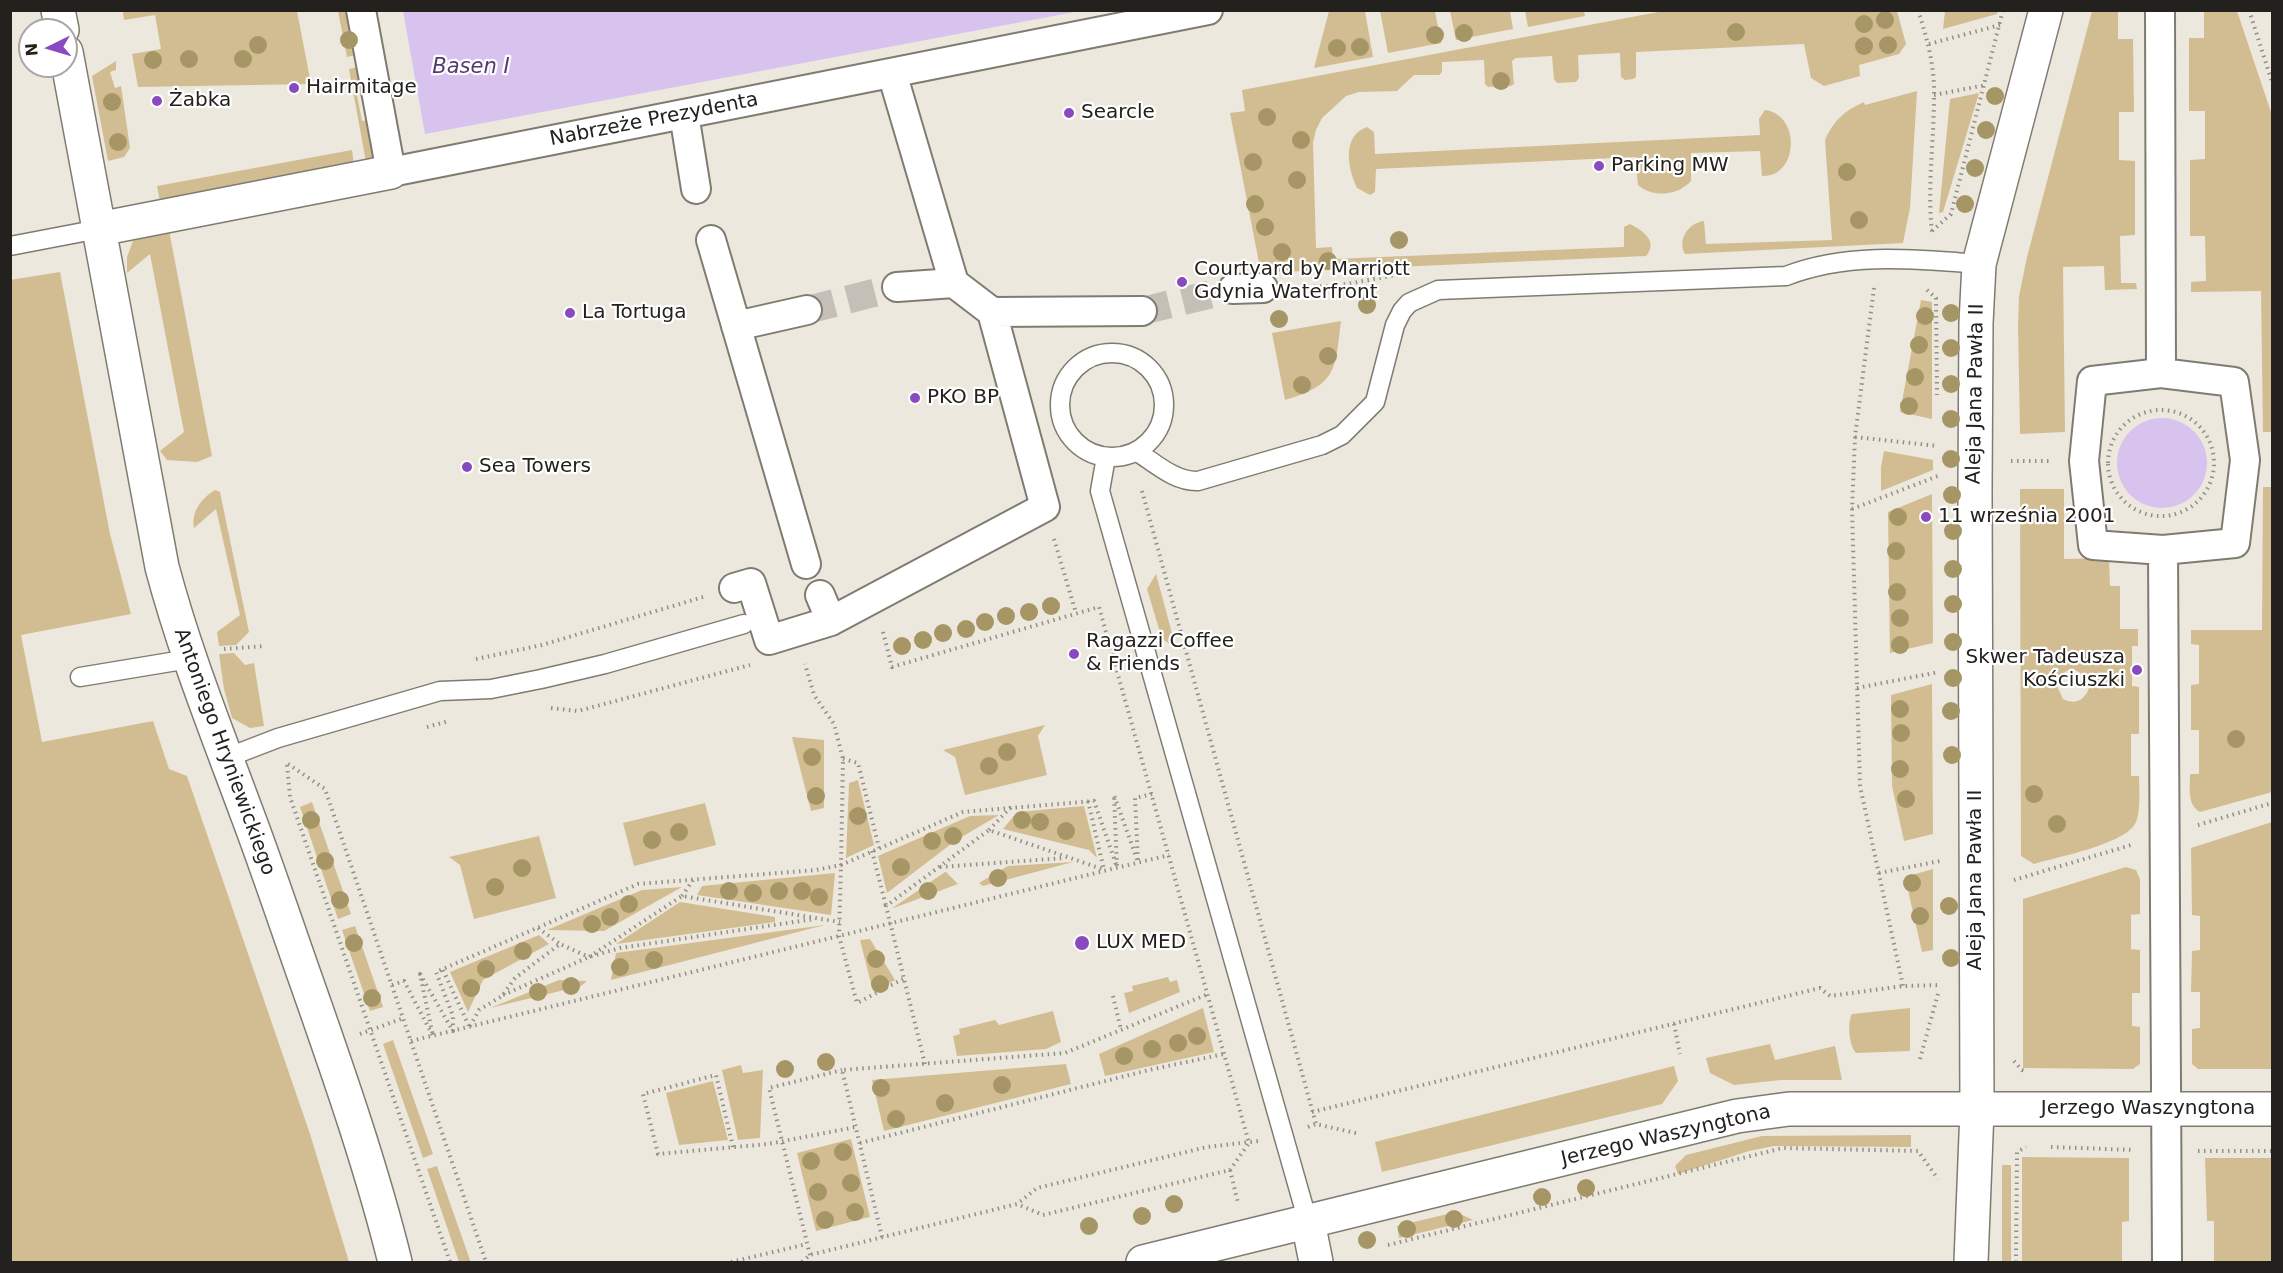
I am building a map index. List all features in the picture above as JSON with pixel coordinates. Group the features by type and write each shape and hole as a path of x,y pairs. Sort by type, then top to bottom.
{"street":[{"path":"361,10 391,172"},
{"name":"Nabrzeże Prezydenta","path":"99,229 1208,10"},
{"name":"Aleja Jana Pawła II","path":"1977,1110 1976,323 1979,264 2046,10"},
{"path":"2160,10 2161,373"},
{"path":"734,588 751,583 769,640 825,608 873,600 1045,507 992,312 954,283 892,73"},
{"name":"Antoniego Hryniewickiego","path":"71,78 162,567 189,659 328,1044 384,1216 395,1263"},
{"path":"684,114 696,189"},
{"path":"711,240 806,564"},
{"path":"897,287 954,283"},
{"path":"1233,289 1263,288"},
{"path":"736,326 807,310"},
{"path":"992,312 1142,311"},
{"path":"2161,373 2234,382 2245,460 2235,543 2163,550 2093,545 2084,461 2092,381 2161,373"},
{"path":"2163,550 2167,1263"},
{"name":"Jerzego Waszyngtona","path":"1143,1263 1737,1116 1789,1109 2272,1109"},
{"path":"1971,1263 1977,1110"},
{"path":"1308,1222 1316,1263"}],"lane":[{"path":"10,246 99,229"},
{"path":"1137,451 1175,476 1188,481 1198,481 1322,445 1342,435 1375,402 1395,325 1402,311 1409,303 1438,290 1786,276 1819,266 1876,258 1979,264"},
{"path":"1101,354 1119,354 1137,360 1151,371 1160,388 1164,405 1161,424 1151,440 1137,451 1122,456 1106,457 1090,453 1075,442 1064,427 1060,409 1062,390 1070,374 1084,361 1101,354"},
{"path":"1106,457 1100,491 1308,1222"},
{"path":"226,758 278,738 440,691 491,688 542,679 605,664 744,624"},
{"path":"80,677 189,659"}],"path":[{"path":"1918,10 1929,44 1935,95 1928,206 1932,231 1951,214 1986,85 2003,10"},
{"path":"2249,10 2272,82"},
{"path":"1929,44 2000,26"},
{"path":"1935,95 1986,85"},
{"path":"1874,288 1855,437 1852,509 1860,786 1904,986"},
{"path":"2166,410 2189,418 2207,436 2214,459 2213,473 2209,486 2191,507 2172,514 2152,515 2129,506 2120,497 2109,474 2108,461 2115,438 2131,419 2154,411 2166,410"},
{"path":"1855,437 1938,446"},
{"path":"2011,450 2011,473"},
{"path":"1976,460 2084,461"},
{"path":"1852,509 1938,476"},
{"path":"1139,480 1316,1125 1360,1134"},
{"path":"1045,507 1076,613"},
{"path":"471,660 542,645 734,588"},
{"path":"873,600 892,667 1099,607 1249,1143"},
{"path":"1857,688 1939,672"},
{"path":"817,699 834,724 843,759 839,936 857,1003 903,979"},
{"path":"843,759 858,763 879,848"},
{"path":"450,1263 290,797 287,764 325,789 486,1263"},
{"path":"1138,862 1136,798 1152,794"},
{"path":"1118,867 1114,795 1138,862"},
{"path":"453,1031 453,1016 436,972 638,884 816,870 841,865 963,812 1088,801 1094,801 1118,867"},
{"path":"1088,801 1104,870"},
{"path":"886,906 989,830 1011,807"},
{"path":"989,830 1104,870"},
{"path":"872,851 925,1064"},
{"path":"411,1041 1169,855"},
{"path":"940,867 1067,858"},
{"path":"1879,873 1940,861 1940,872"},
{"path":"2013,868 2013,891"},
{"path":"589,957 682,896 693,880"},
{"path":"682,896 840,922"},
{"path":"470,1027 479,1010 502,996 589,957 620,948 818,919"},
{"path":"538,928 560,944 589,957"},
{"path":"502,996 515,978 560,944"},
{"path":"443,969 470,1027"},
{"path":"433,1036 420,974 453,1031"},
{"path":"1920,1059 1940,985 1940,974"},
{"path":"392,985 404,981 433,1036"},
{"path":"1312,1112 1820,988 1830,996 1904,986 1940,985"},
{"path":"810,1255 769,1088 842,1070 1065,1053 1208,994"},
{"path":"1113,996 1121,1030"},
{"path":"371,1030 404,1018"},
{"path":"1674,1024 1680,1054"},
{"path":"860,1143 1149,1070 1224,1054"},
{"path":"2012,1057 2022,1070 2031,1073"},
{"path":"842,1070 882,1237"},
{"path":"733,1147 716,1075 643,1094 658,1154 733,1147 782,1142 856,1127"},
{"path":"802,1263 810,1255 1017,1204 1037,1188 1207,1147 1249,1143"},
{"path":"1017,1204 1043,1215 1230,1170 1249,1143"},
{"path":"2016,1263 2016,1152 2025,1147 2036,1147"},
{"path":"2048,1147 2166,1151 2272,1150"},
{"path":"1388,1245 1784,1148 1918,1151 1942,1185"},
{"path":"731,1263 807,1244"}],"shaded area":[{"path":"1669,10 1897,11 1906,44 1899,54 1859,65 1860,76 1824,86 1811,78 1804,44 1636,52 1636,77 1625,80 1621,77 1620,53 1578,55 1579,78 1576,82 1557,83 1554,79 1552,56 1516,58 1512,61 1514,84 1511,86 1488,87 1485,84 1484,60 1442,62 1442,72 1439,75 1414,75 1397,91 1359,92 1346,96 1322,118 1313,143 1316,248 1332,247 1333,259 1624,247 1624,227 1630,224 1639,229 1650,241 1650,251 1646,256 1261,273 1230,113 1245,111 1242,90"},
{"path":"1945,10 1998,11 1997,14 1943,29"},
{"path":"123,11 297,11 311,84 138,87 132,54 161,49 155,15 124,20"},
{"path":"338,11 348,11 356,55 347,57"},
{"path":"1329,11 1365,11 1373,57 1314,68"},
{"path":"1380,11 1435,11 1441,43 1388,53"},
{"path":"1450,11 1510,11 1513,29 1456,40"},
{"path":"1525,11 1584,11 1585,16 1528,27"},
{"path":"2092,11 2118,11 2118,39 2133,39 2134,112 2119,112 2119,160 2135,161 2135,235 2120,236 2121,283 2136,283 2137,289 2105,290 2104,266 2063,267 2065,432 2020,434 2019,296 2027,257"},
{"path":"2204,11 2237,11 2272,115 2272,432 2263,432 2261,291 2191,292 2191,282 2206,281 2205,236 2190,236 2190,160 2205,159 2205,111 2189,111 2189,38 2204,38"},
{"path":"116,61 116,70 110,72 115,88 121,86 130,148 124,157 108,161 92,76"},
{"path":"358,67 363,93 357,95 362,121 369,120 375,153 372,161 366,162 349,69"},
{"path":"1917,91 1910,208 1903,243 1685,254 1682,243 1685,233 1693,225 1704,221 1706,244 1832,240 1825,140 1828,133 1840,117 1857,105 1864,102 1865,105"},
{"path":"1979,93 1943,212 1939,213 1950,99"},
{"path":"1765,110 1777,114 1785,123 1790,134 1789,157 1783,167 1774,174 1762,176 1760,151 1691,153 1691,181 1679,190 1665,194 1651,192 1638,185 1635,157 1376,169 1375,192 1370,195 1357,188 1349,163 1350,145 1353,138 1367,127 1374,132 1375,154 1760,135 1759,119"},
{"path":"352,150 354,166 160,202 157,186"},
{"path":"169,230 212,456 197,462 167,460 160,451 184,432 150,254 127,273 127,257 133,241"},
{"path":"60,272 110,534 131,614 21,635 42,742 153,721 169,769 187,776 310,1134 349,1262 11,1262 10,280"},
{"path":"1921,300 1932,302 1932,419 1900,412"},
{"path":"1341,321 1337,352 1330,373 1315,388 1285,400 1272,333"},
{"path":"1884,451 1933,460 1933,470 1881,491"},
{"path":"2263,487 2272,487 2272,792 2200,812 2191,801 2190,790 2190,774 2199,774 2199,730 2191,730 2191,685 2199,684 2199,645 2191,644 2191,630 2262,630"},
{"path":"2020,489 2064,489 2064,559 2109,558 2110,586 2120,586 2120,629 2138,629 2138,646 2132,646 2132,686 2139,687 2139,734 2131,734 2131,776 2139,776 2139,811 2136,822 2130,830 2106,843 2034,864 2021,856","holes":["2075,670 2082,674 2089,688 2085,696 2075,702 2063,699 2056,684 2066,671"]},
{"path":"215,490 220,492 249,632 236,645 219,646 217,632 240,615 216,509 194,528 194,516 198,506"},
{"path":"1932,494 1933,643 1890,653 1888,512"},
{"path":"1156,574 1176,648 1162,639 1147,589"},
{"path":"234,653 245,665 254,663 264,726 250,728 232,718 224,689 219,654"},
{"path":"1932,684 1933,834 1904,841 1892,786 1891,695"},
{"path":"1045,725 1038,736 1047,775 965,795 955,757 943,750"},
{"path":"792,737 824,740 824,808 811,811"},
{"path":"858,780 874,845 846,858 849,783"},
{"path":"312,802 351,914 338,919 300,807"},
{"path":"705,803 716,845 634,866 623,823"},
{"path":"1084,806 1097,858 1089,850 1003,829 1017,812"},
{"path":"999,815 955,841 887,893 878,856 970,816"},
{"path":"2272,822 2272,1069 2198,1069 2192,1064 2192,1029 2200,1028 2200,992 2191,992 2192,951 2200,950 2200,916 2192,915 2191,848"},
{"path":"539,836 556,898 474,919 460,865 449,857"},
{"path":"1073,862 983,886 979,883 1008,866"},
{"path":"2126,867 2136,870 2140,879 2140,914 2131,915 2131,949 2140,950 2140,993 2132,993 2132,1026 2140,1027 2140,1064 2133,1069 2023,1068 2023,899"},
{"path":"1933,869 1933,950 1922,952 1905,877"},
{"path":"945,872 958,884 891,909"},
{"path":"835,873 831,915 697,895 702,886"},
{"path":"682,887 604,931 547,930 642,890"},
{"path":"680,902 775,917 775,922 616,944"},
{"path":"825,925 611,980 616,953"},
{"path":"355,926 383,1007 370,1011 342,930"},
{"path":"539,935 549,944 483,980 468,1012 450,972"},
{"path":"870,939 895,980 873,991 860,940"},
{"path":"1168,977 1170,982 1177,980 1180,992 1129,1013 1124,993 1133,991 1132,986"},
{"path":"559,980 587,981 581,986 490,1008"},
{"path":"1203,1008 1214,1052 1105,1076 1099,1054"},
{"path":"1910,1008 1910,1051 1856,1053 1849,1034 1852,1014"},
{"path":"1053,1011 1061,1042 1046,1049 957,1056 953,1036 960,1034 959,1029 995,1020 999,1025"},
{"path":"393,1040 433,1154 423,1158 383,1044"},
{"path":"1770,1044 1775,1060 1835,1046 1842,1080 1781,1080 1734,1085 1710,1073 1706,1058"},
{"path":"1066,1064 1071,1084 884,1131 872,1080"},
{"path":"741,1065 743,1073 763,1070 760,1138 738,1140 722,1070"},
{"path":"1674,1066 1678,1081 1662,1104 1382,1172 1375,1142"},
{"path":"713,1081 728,1140 679,1145 666,1093"},
{"path":"1911,1135 1911,1147 1774,1146 1749,1151 1678,1174 1675,1166 1686,1155 1762,1136"},
{"path":"851,1139 870,1217 816,1231 797,1153"},
{"path":"2022,1157 2129,1158 2129,1221 2122,1222 2122,1262 2022,1262"},
{"path":"2205,1158 2272,1158 2272,1262 2214,1262 2214,1221 2207,1221"},
{"path":"2002,1165 2011,1165 2011,1262 2002,1262"},
{"path":"437,1166 471,1262 459,1262 427,1169"},
{"path":"1456,1212 1473,1220 1399,1238 1397,1226"}],"water":[{"name":"Basen I","path":"403,10 1080,11 425,134"},
{"path":"2162,418 2179,422 2194,431 2203,446 2207,463 2203,480 2194,495 2179,504 2162,508 2145,504 2130,495 2121,480 2117,463 2121,446 2130,431 2145,422"}],"tunnel":[{"path":"807,310 897,287"},
{"path":"1142,311 1233,289"}],"place":[{"name":"Hairmitage","path":"294,88"},
{"name":"Żabka","path":"157,101"},
{"name":"Searcle","path":"1069,113"},
{"name":"Parking MW","path":"1599,166"},
{"name":"Courtyard by Marriott Gdynia Waterfront","path":"1182,282"},
{"name":"La Tortuga","path":"570,313"},
{"name":"PKO BP","path":"915,398"},
{"name":"Sea Towers","path":"467,467"},
{"name":"11 września 2001","path":"1926,517"},
{"name":"Ragazzi Coffee & Friends","path":"1074,654"},
{"name":"Skwer Tadeusza Kościuszki","path":"2137,670"},
{"name":"LUX MED","path":"1082,943"}]}
